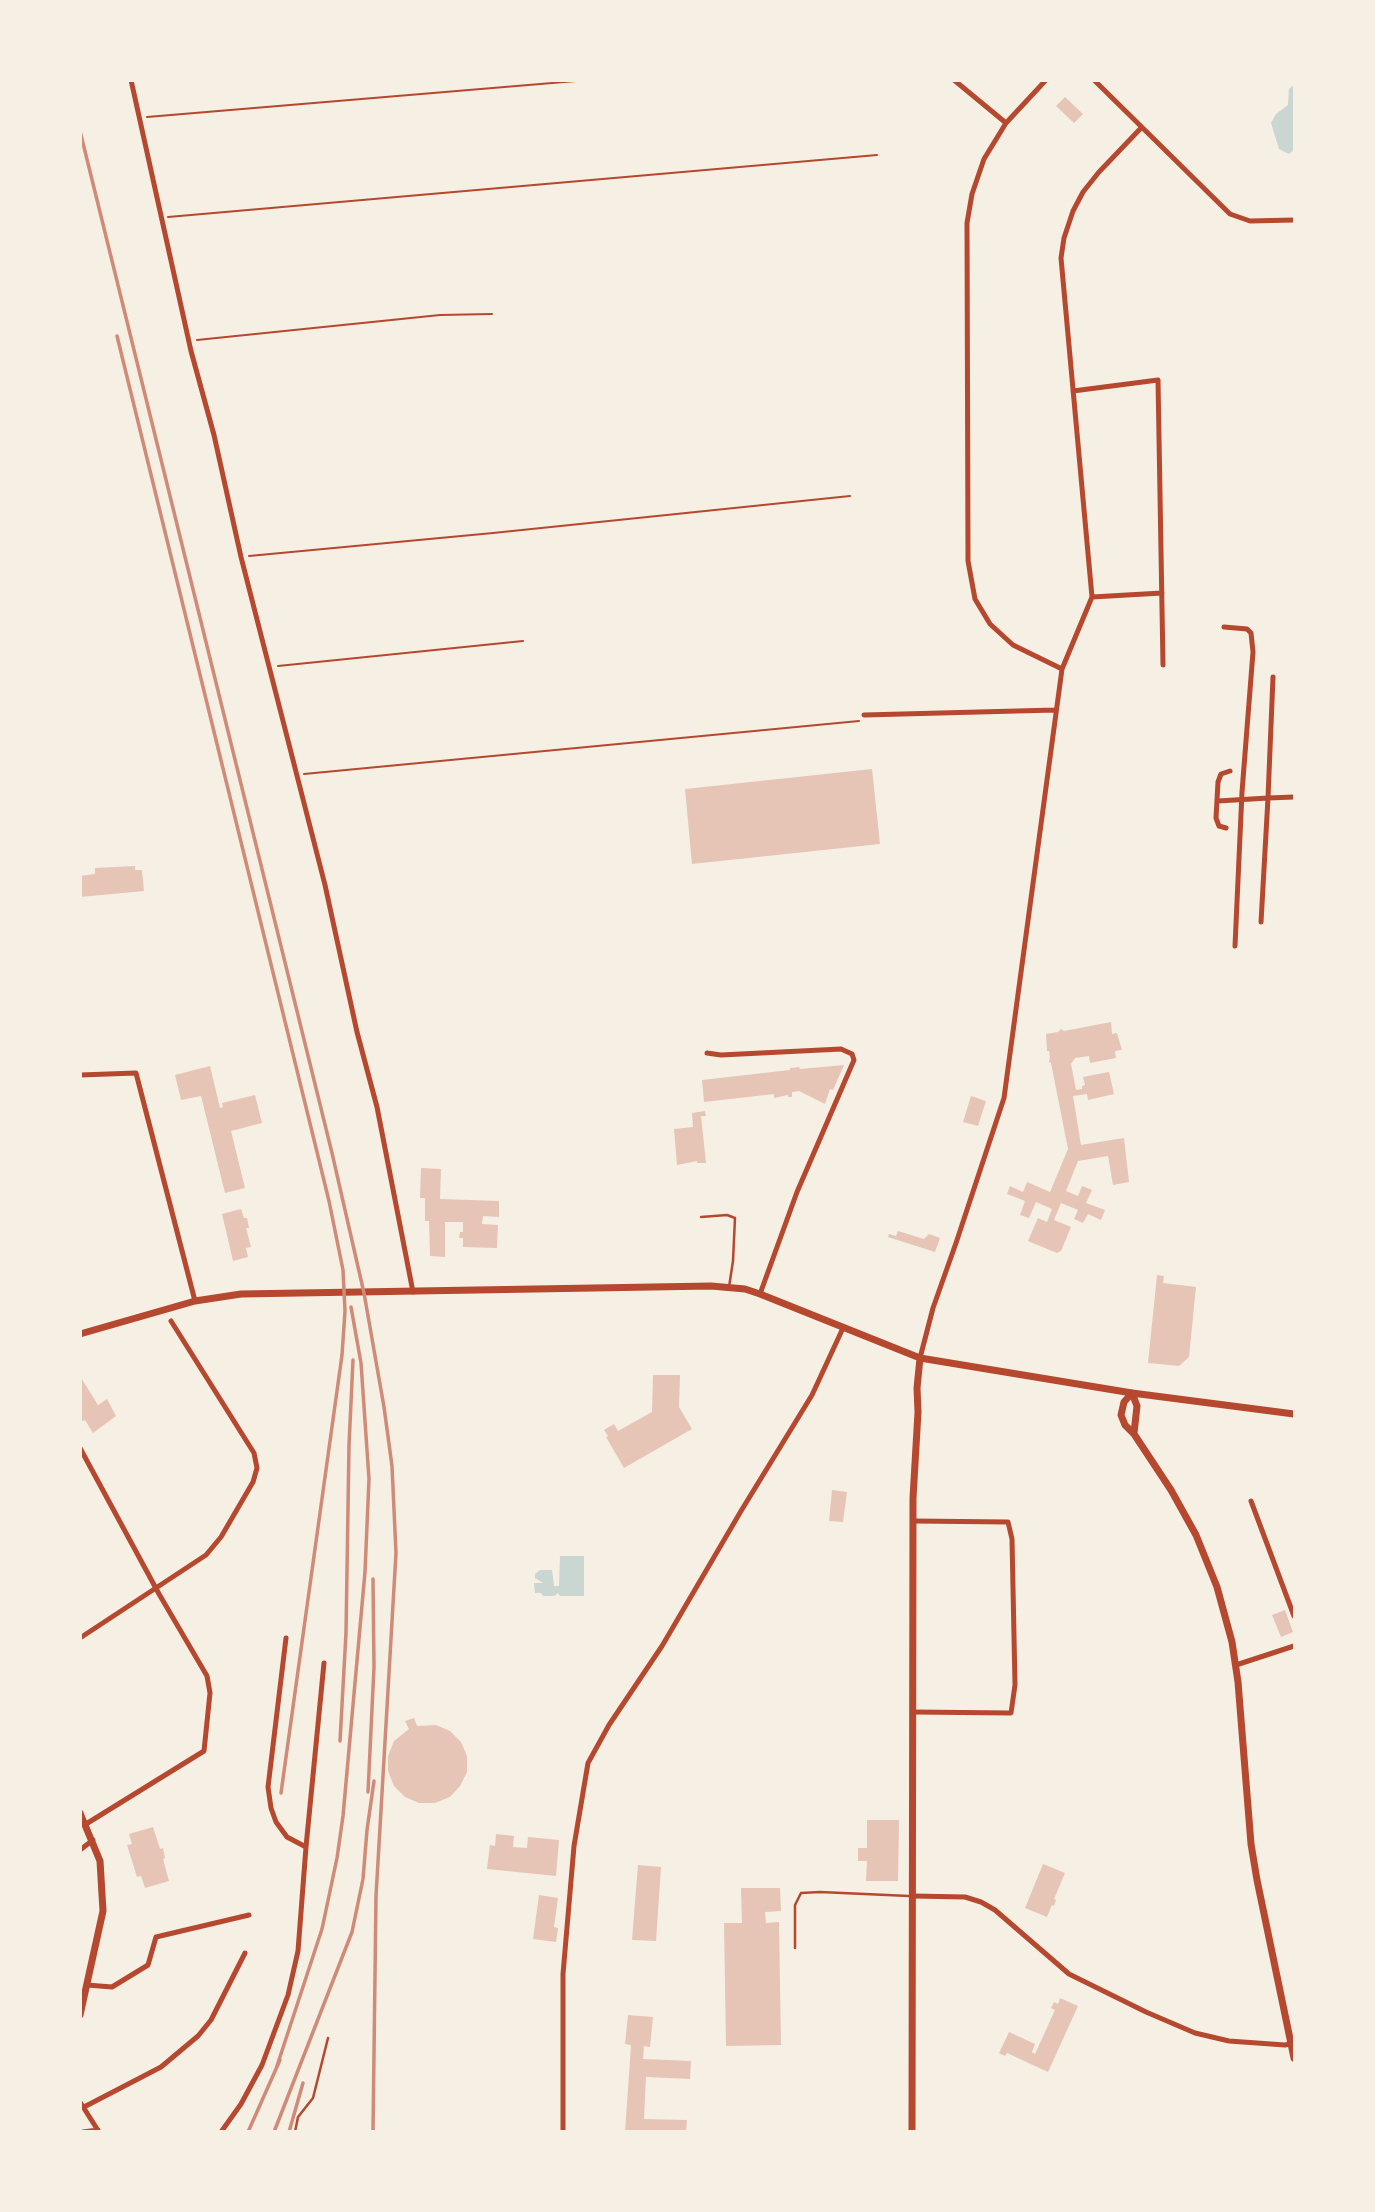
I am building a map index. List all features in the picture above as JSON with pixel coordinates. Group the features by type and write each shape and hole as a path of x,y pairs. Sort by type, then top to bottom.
{"street":[{"path":"131,80 189,341 325,885 377,1107 413,1292"},
{"path":"954,80 1006,123"},
{"path":"1046,80 1006,123 984,159 972,194 967,223 968,561 975,598 990,624 1013,645 1062,669"},
{"path":"1094,80 1236,217 1250,221 1294,220"},
{"path":"912,2132 914,1521 920,1358 933,1308 957,1244 1004,1098 1062,669 1091,597 1061,258 1064,237 1083,192 1141,128"},
{"path":"1073,391 1158,380 1163,665"},
{"path":"1091,597 1162,593"},
{"path":"1224,627 1247,629 1251,633 1253,652 1235,946"},
{"path":"1261,922 1273,677"},
{"path":"864,715 1055,710"},
{"path":"1226,828 1219,826 1216,818 1218,782 1221,774 1230,771"},
{"path":"1218,801 1294,797"},
{"path":"707,1053 721,1055 841,1049 852,1054 854,1060 797,1192 760,1293"},
{"path":"80,1074 136,1073 195,1301"},
{"path":"80,1334 195,1301 242,1294 638,1286 729,1287 760,1293 920,1358 1132,1393 1294,1413"},
{"path":"80,1638 206,1555 221,1537 253,1482 257,1468 254,1453 171,1321"},
{"path":"563,2132 563,1974 574,1846 588,1763 609,1725 662,1646 812,1395 843,1328"},
{"path":"1132,1393 1124,1402 1121,1415 1125,1425 1134,1434 1171,1490 1201,1547 1217,1587 1236,1665 1251,1844 1294,2058"},
{"path":"1132,1393 1137,1406 1134,1434"},
{"path":"80,1448 156,1589 207,1676 210,1693 204,1751 86,1824"},
{"path":"1251,1501 1294,1616"},
{"path":"913,1712 1011,1713 1015,1685 1012,1539 1009,1522 914,1521"},
{"path":"286,1638 268,1787 276,1822 287,1836 306,1847"},
{"path":"1236,1665 1294,1646"},
{"path":"221,2132 241,2104 262,2065 288,1995 298,1951 324,1663"},
{"path":"80,1813 93,1840 101,1869 103,1911 80,2015"},
{"path":"80,1850 93,1840"},
{"path":"913,1896 965,1897 981,1902 995,1910 1069,1973 1146,2012 1195,2033 1228,2041 1285,2045 1293,2043"},
{"path":"88,1985 112,1987 148,1965 156,1937 249,1914"},
{"path":"83,2132 99,2131 82,2104 161,2067 198,2036 211,2020 244,1953"}],"lane":[{"path":"701,1217 727,1215 735,1218 729,1287"},
{"path":"795,1948 795,1905 801,1893 913,1896"},
{"path":"295,2132 298,2117 313,2098 328,2038"}],"path":[{"path":"139,117 588,80"},
{"path":"160,219 877,155"},
{"path":"189,341 430,316 492,314"},
{"path":"241,557 850,496"},
{"path":"270,667 523,641"},
{"path":"296,775 858,722 864,715"}],"shaded area":[{"path":"1294,85 1294,150 1289,154 1279,149 1271,123 1276,114 1288,105 1289,89"},
{"path":"560,1556 584,1556 584,1596 560,1596 558,1593 554,1596 543,1596 541,1593 535,1593 534,1583 543,1583 535,1578 535,1574 540,1570 552,1570 554,1586 559,1586"}],"building":[{"path":"1065,97 1083,114 1074,123 1056,106"},
{"path":"872,769 880,844 692,864 685,789"},
{"path":"135,866 135,870 142,870 144,891 80,897 80,876 95,874 95,868"},
{"path":"1111,1022 1112,1034 1117,1033 1122,1050 1115,1051 1116,1058 1090,1063 1089,1056 1075,1058 1071,1064 1076,1090 1085,1085 1083,1077 1109,1072 1114,1094 1088,1100 1087,1094 1073,1096 1081,1145 1124,1138 1129,1182 1113,1185 1108,1156 1078,1161 1066,1191 1078,1196 1082,1186 1092,1190 1086,1203 1105,1210 1101,1220 1088,1214 1083,1223 1074,1219 1078,1210 1061,1203 1054,1220 1071,1227 1061,1251 1057,1253 1028,1241 1038,1218 1047,1222 1052,1209 1036,1202 1029,1218 1020,1215 1025,1201 1007,1194 1010,1186 1023,1192 1027,1182 1050,1192 1068,1149 1049,1062 1046,1034 1061,1029 1064,1031"},
{"path":"844,1065 825,1104 799,1091 792,1092 792,1097 788,1095 774,1098 774,1094 704,1102 702,1080 799,1067"},
{"path":"210,1066 220,1108 223,1107 222,1103 255,1095 262,1123 231,1131 245,1188 225,1193 201,1096 181,1100 175,1075"},
{"path":"971,1096 986,1101 978,1126 963,1122"},
{"path":"705,1111 706,1116 701,1116 706,1163 697,1161 677,1165 674,1129 693,1127 692,1113"},
{"path":"421,1168 441,1169 440,1199 499,1201 499,1217 483,1216 482,1224 498,1225 497,1248 463,1247 463,1238 459,1238 460,1232 463,1232 463,1222 445,1222 445,1257 430,1256 429,1221 425,1221 425,1198 420,1198"},
{"path":"241,1209 244,1218 247,1218 249,1228 246,1228 251,1247 246,1248 248,1257 233,1261 222,1214"},
{"path":"898,1231 924,1239 929,1234 940,1238 935,1252 888,1237 889,1234 896,1236"},
{"path":"1157,1275 1164,1276 1163,1283 1196,1287 1189,1357 1179,1366 1148,1363"},
{"path":"653,1375 680,1375 679,1407 692,1429 624,1468 604,1430 614,1424 618,1431 652,1412"},
{"path":"80,1376 98,1405 107,1399 116,1416 93,1433 85,1420 80,1422"},
{"path":"832,1490 847,1492 843,1522 829,1521"},
{"path":"1285,1610 1293,1632 1281,1637 1272,1615"},
{"path":"414,1718 417,1726 436,1725 450,1731 461,1742 467,1756 467,1772 460,1786 450,1797 435,1803 419,1803 405,1797 394,1786 388,1771 388,1756 394,1741 409,1729 405,1721"},
{"path":"867,1820 899,1820 898,1881 866,1881 867,1861 858,1861 858,1848 867,1848"},
{"path":"153,1827 160,1849 163,1848 169,1881 145,1888 141,1876 137,1877 127,1845 132,1844 129,1834"},
{"path":"496,1834 514,1836 513,1847 527,1848 528,1837 559,1840 556,1876 487,1869 490,1845 495,1846"},
{"path":"1043,1864 1065,1873 1054,1899 1054,1906 1052,1905 1047,1917 1025,1908"},
{"path":"638,1865 661,1867 656,1941 632,1940"},
{"path":"741,1888 780,1888 781,1911 765,1912 766,1923 779,1922 781,2045 726,2046 724,1923 742,1923"},
{"path":"539,1895 558,1898 554,1927 558,1928 556,1942 533,1939"},
{"path":"1060,1998 1078,2006 1048,2072 1007,2053 1005,2056 999,2053 1009,2032 1035,2044 1032,2052 1035,2054 1055,2010 1051,2008 1054,2002 1058,2004"},
{"path":"628,2015 653,2017 650,2047 644,2046 643,2059 691,2061 690,2079 646,2077 644,2119 687,2120 686,2132 625,2132 631,2045 625,2044"}],"railway":[{"path":"80,131 332,1153 364,1293 384,1407 392,1466 396,1553 376,1896 373,2132"},
{"path":"117,336 329,1201 343,1270 345,1311 342,1355 281,1793"},
{"path":"276,2069 322,1929 343,1816 365,1572 369,1479 361,1363 351,1307"},
{"path":"340,1741 346,1633 353,1360"},
{"path":"368,1792 374,1667 373,1579"},
{"path":"274,2132 352,1932 363,1879 374,1781"},
{"path":"248,2132 280,2060"},
{"path":"289,2132 303,2083"}]}
